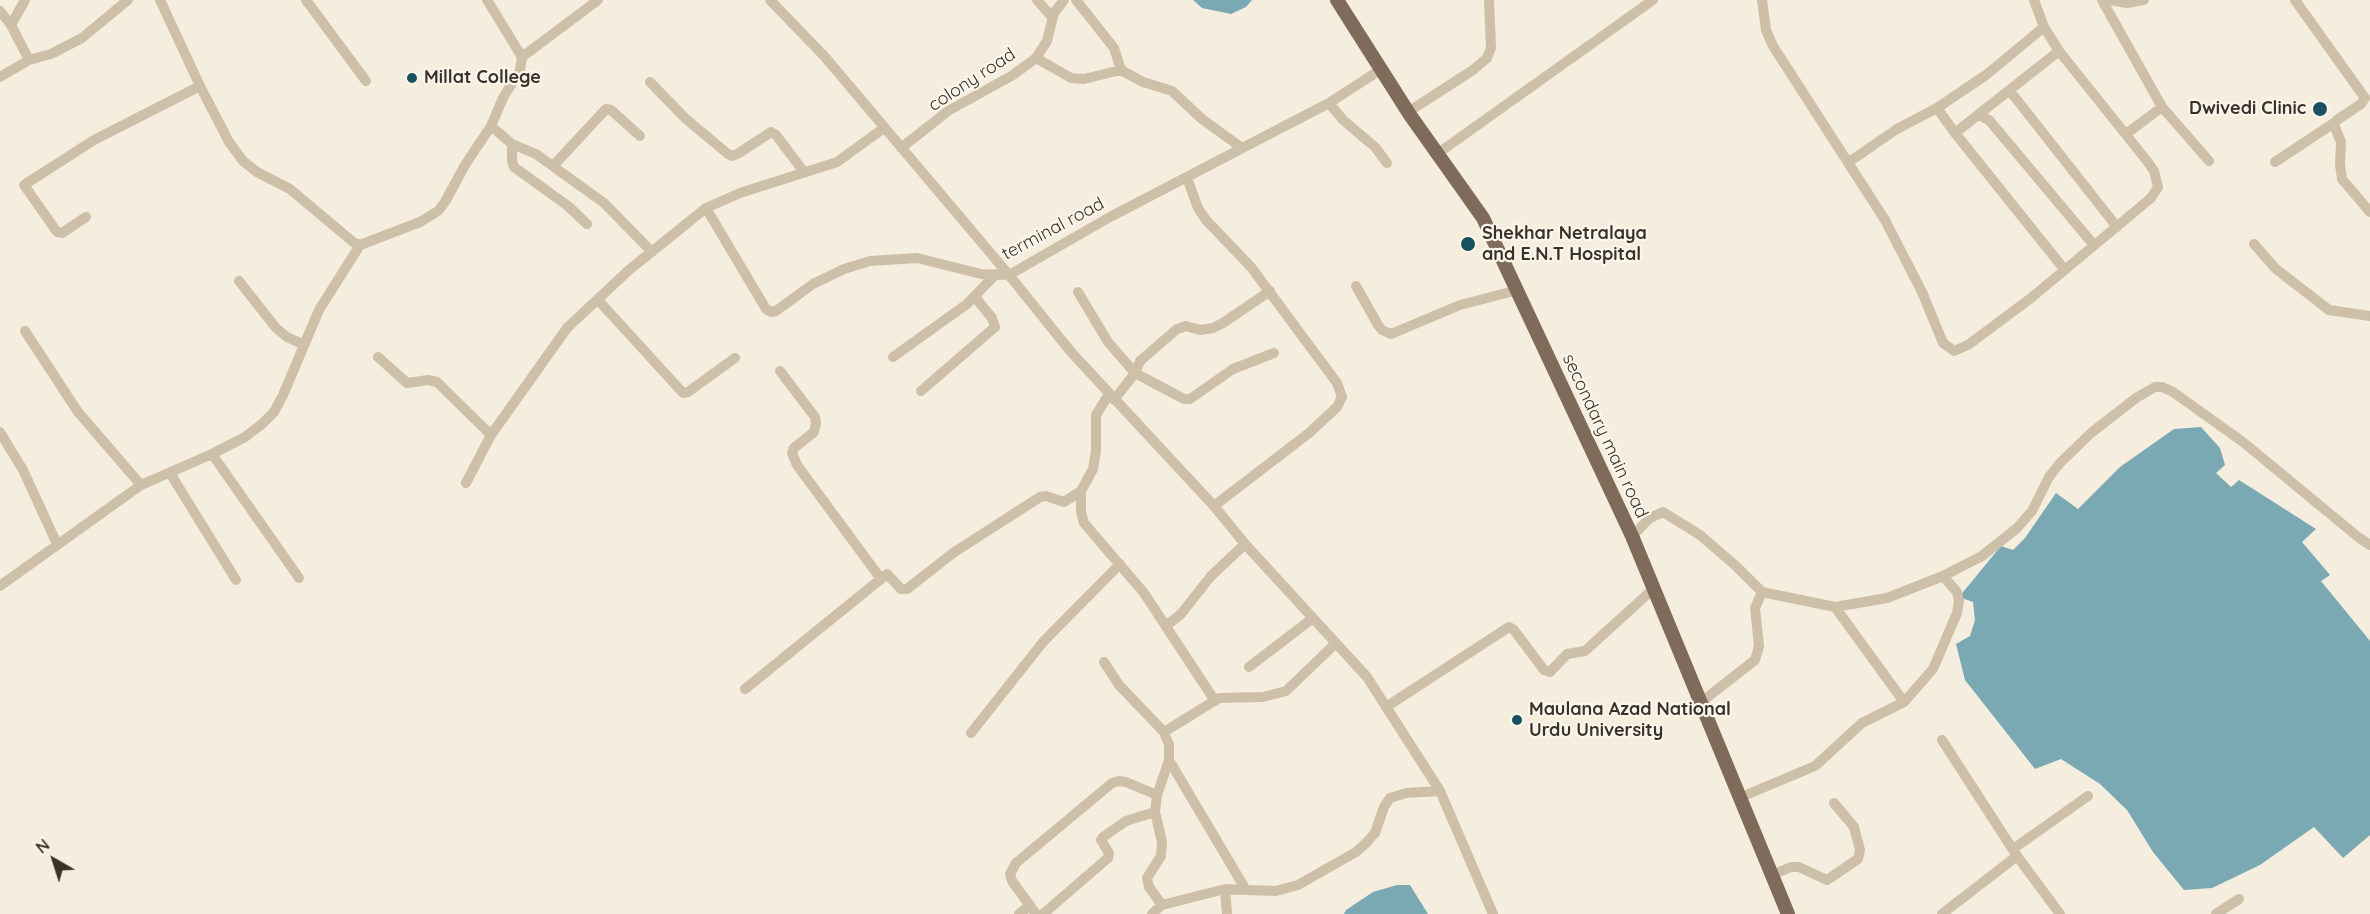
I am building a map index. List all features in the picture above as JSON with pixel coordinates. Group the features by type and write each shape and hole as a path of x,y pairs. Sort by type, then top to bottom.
{"main road":[{"name":"secondary main road","path":"1336,0 1408,112 1483,218 1632,536 1652,590 1788,914"}],"street":[{"path":"11,25 25,0"},
{"path":"0,77 28,60 51,54 82,38 129,0"},
{"path":"160,0 229,142 249,167 290,189 353,242 360,245"},
{"path":"306,0 366,81"},
{"path":"0,586 141,486 244,437 274,412 319,310 360,245 420,222 438,210 491,126 503,98 520,70 522,57 487,0"},
{"path":"522,57 598,0"},
{"path":"770,0 825,57 1071,352 1214,506 1245,544 1366,677 1440,791 1493,914"},
{"path":"1037,0 1052,17"},
{"name":"colony road","path":"901,148 948,111 1013,75 1036,58 1047,41 1052,17 1065,0"},
{"path":"1076,0 1114,48 1120,70"},
{"path":"1408,112 1473,70 1487,58 1491,48 1489,0"},
{"path":"1437,154 1653,0"},
{"path":"1762,0 1767,30 1773,46 1885,220 1922,291 1943,343 1950,350 1959,350 1968,345 2031,298 2151,198 2158,187 2154,171 2059,51 2044,27 2034,0"},
{"path":"2102,0 2162,107 2210,161"},
{"path":"2110,0 2127,3 2144,0"},
{"path":"2275,162 2361,104 2365,98 2295,0"},
{"path":"0,11 11,25 28,60"},
{"path":"1849,162 1897,129 1937,108 1986,75 2044,27"},
{"path":"1955,133 2059,51"},
{"path":"1036,58 1077,80 1120,70 1132,74 1143,82 1173,90 1202,118 1242,148"},
{"name":"terminal road","path":"706,208 766,309 771,312 776,311 813,285 844,269 870,261 917,258 981,274 1009,275 1110,217 1329,103 1380,70"},
{"path":"650,82 686,119 728,154 732,156 739,153 771,132 776,135 804,172"},
{"path":"86,217 62,233 57,232 24,185 94,140 200,86"},
{"path":"2010,91 2117,227"},
{"path":"1329,103 1343,120 1375,147 1387,163"},
{"path":"2126,134 2162,107"},
{"path":"1937,108 2064,269"},
{"path":"553,166 606,109 611,110 639,136"},
{"path":"1978,115 1989,120 2093,244"},
{"path":"2334,123 2341,142 2342,179 2370,213"},
{"path":"491,126 512,144 536,154 604,203 652,252"},
{"path":"466,483 491,435 567,328 652,252 706,208 740,194 837,162 884,128"},
{"path":"512,144 514,167 568,206 586,224"},
{"path":"1186,178 1198,208 1206,220 1251,267 1270,291 1337,383 1342,397 1337,407 1309,433 1214,506"},
{"path":"2254,244 2276,269 2329,310 2370,316"},
{"path":"893,357 975,297 996,274"},
{"path":"239,281 276,328 304,345"},
{"path":"1356,286 1378,326 1391,334 1460,305 1518,290"},
{"path":"746,689 888,574 901,589 907,589 953,553 1040,497 1046,496 1064,502 1081,491 1094,469 1096,415 1135,373 1137,365 1144,356 1177,330 1186,326 1200,330 1213,328 1270,291"},
{"path":"1078,292 1108,342 1135,373 1187,399 1233,369 1274,353"},
{"path":"921,391 995,327 992,318 975,297"},
{"path":"598,300 683,393 688,392 735,358"},
{"path":"25,331 78,412 141,486"},
{"path":"378,357 407,382 429,380 436,382 491,435"},
{"path":"780,371 815,417 814,432 794,448 792,453 797,465 881,579"},
{"path":"1632,536 1656,514 1663,512 1700,535 1762,592 1835,607 1887,598 1943,576 1982,556 2017,528 2032,511 2049,477 2091,433 2136,398 2154,387 2162,387 2173,392 2243,442 2358,537 2370,544"},
{"path":"0,432 22,470 57,544"},
{"path":"212,454 299,578"},
{"path":"170,472 236,580"},
{"path":"1081,491 1081,512 1084,523 1096,540 1144,593 1215,701"},
{"path":"1166,626 1181,614 1211,576 1245,544"},
{"path":"971,733 1043,642 1120,564"},
{"path":"1739,798 1815,766 1862,723 1904,702 1933,669 1957,613 1959,601 1957,592 1943,576"},
{"path":"1386,707 1509,627 1514,630 1544,670 1550,672 1567,654 1585,651 1652,590"},
{"path":"1700,703 1755,660 1759,646 1755,608 1762,592"},
{"path":"1835,607 1904,702"},
{"path":"1249,667 1312,618"},
{"path":"1164,732 1220,698 1263,697 1286,691 1336,643"},
{"path":"1104,662 1119,685 1164,732 1167,738 1169,760 1246,890"},
{"path":"1942,740 2015,853 2060,914"},
{"path":"1162,905 1148,883 1149,873 1159,861 1162,842 1155,812 1156,795 1169,760"},
{"path":"1019,914 1033,909 1012,881 1010,874 1016,863 1112,783 1119,781 1156,795"},
{"path":"1152,914 1162,905 1225,889 1276,891 1298,885 1356,852 1375,833 1386,802 1395,795 1440,791"},
{"path":"1942,914 2088,796"},
{"path":"1772,875 1791,867 1798,867 1827,880 1858,859 1860,850 1854,827 1834,803"},
{"path":"1042,914 1108,858 1109,853 1101,840 1103,837 1126,821 1155,812"},
{"path":"1225,889 1227,914"},
{"path":"2216,914 2240,899"}],"water":[{"path":"1193,0 1252,0 1246,7 1231,14 1202,8"},
{"path":"2201,427 2220,448 2225,465 2216,473 2231,487 2239,480 2316,529 2302,542 2330,575 2321,581 2370,641 2370,835 2343,858 2314,827 2260,865 2212,888 2184,890 2153,852 2127,810 2100,784 2061,759 2035,769 1965,680 1956,644 1970,636 1975,620 1973,602 1959,597 2001,546 2013,550 2025,538 2056,493 2078,509 2120,467 2174,429"},
{"path":"1397,885 1410,885 1428,914 1344,914 1346,910 1373,892"}],"place":[{"name":"Millat College","path":"412,78"},
{"name":"Dwivedi Clinic","path":"2320,109"},
{"name":"Shekhar Netralaya and E.N.T Hospital","path":"1468,244"},
{"name":"Maulana Azad National Urdu University","path":"1517,720"}]}
